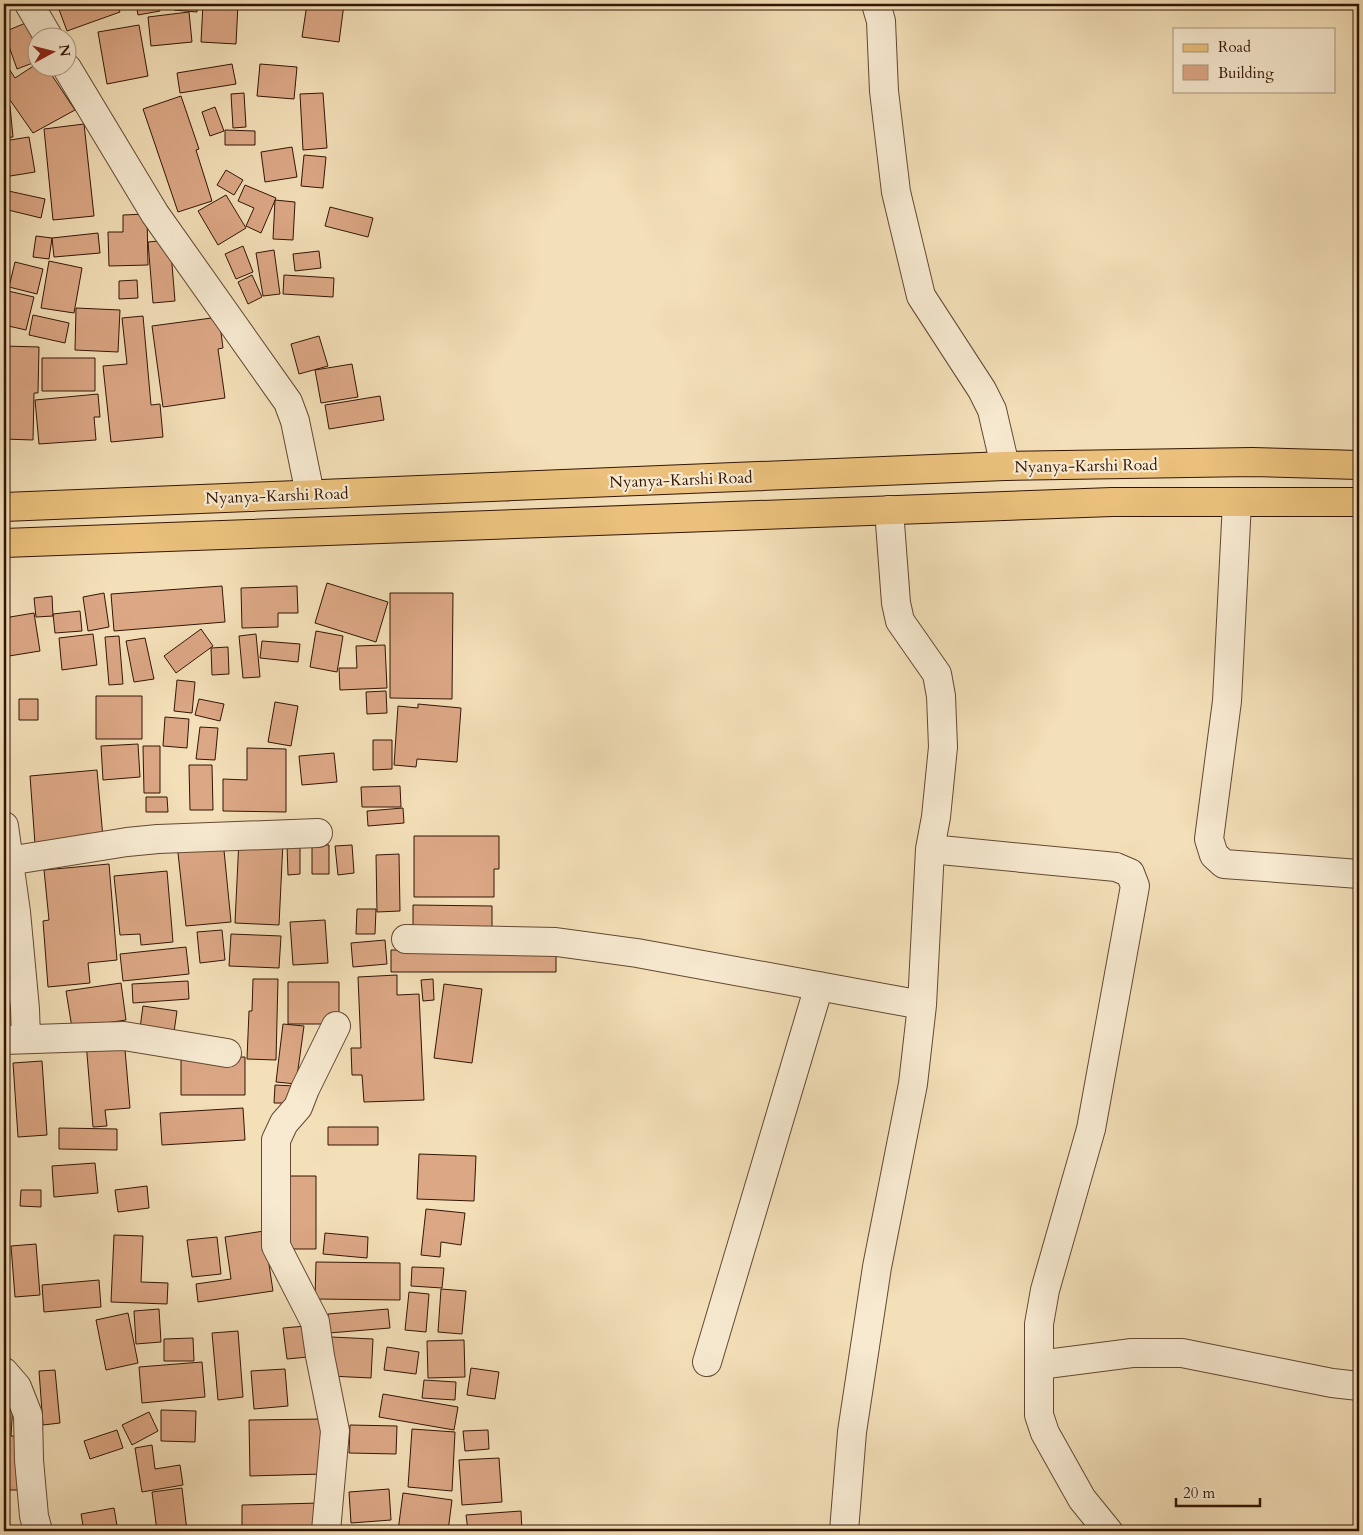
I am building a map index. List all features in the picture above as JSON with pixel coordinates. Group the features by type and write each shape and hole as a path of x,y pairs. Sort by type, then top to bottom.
{"main road":[{"name":"Nyanya-Karshi Road","path":"4,507 1005,466 1252,462 1359,465"},
{"path":"4,542 1112,502 1359,502"}],"street":[{"path":"29,4 44,28"},
{"path":"876,4 881,21 884,91 896,192 921,296 982,390 992,410 1005,466"},
{"path":"73,78 155,214 288,402 296,421 310,494"},
{"path":"1237,502 1227,701 1209,839 1214,855 1224,864 1359,874"},
{"path":"844,1531 852,1432 877,1267 913,1084 922,1006 930,849 940,789 943,747 941,696 937,674 900,621 896,603 889,510"},
{"path":"4,826 16,912 25,1009 15,1039 124,1036 226,1053"},
{"path":"8,861 127,842 158,839 318,834"},
{"path":"930,849 1116,867 1130,873 1136,886 1091,1129 1045,1290 1039,1324 1039,1415 1045,1433 1082,1499 1108,1531"},
{"path":"406,940 556,942 637,953 922,1006"},
{"path":"707,1362 819,986"},
{"path":"326,1531 335,1430 320,1356 316,1322 276,1246 276,1140 284,1123 298,1107 336,1026"},
{"path":"1039,1365 1132,1353 1182,1353 1332,1383 1359,1386"},
{"path":"4,1372 17,1387 28,1415 29,1460 34,1516 38,1531"}],"building":[{"path":"57,4 117,4 120,12 75,28 66,28"},
{"path":"136,4 159,4 160,11 138,15"},
{"path":"174,4 197,4 197,12 174,10"},
{"path":"203,4 238,4 236,44 201,42"},
{"path":"307,4 344,4 339,42 302,37"},
{"path":"189,12 192,42 151,46 148,17"},
{"path":"28,22 30,28 28,28 28,65 17,69 4,32"},
{"path":"139,25 148,76 107,84 98,32"},
{"path":"4,61 15,78 28,70 28,78 54,78 75,110 33,133 10,100 4,102"},
{"path":"232,64 236,84 180,93 177,73"},
{"path":"260,64 297,67 294,99 257,96"},
{"path":"244,93 246,127 233,128 231,94"},
{"path":"323,93 327,148 303,150 300,94"},
{"path":"181,96 199,149 196,150 212,201 178,212 143,109"},
{"path":"4,106 10,106 13,137 4,138"},
{"path":"215,107 224,131 210,136 202,112"},
{"path":"84,124 94,216 53,220 44,129"},
{"path":"225,130 255,131 255,145 225,145"},
{"path":"29,137 35,172 4,177 4,141"},
{"path":"292,147 297,177 265,182 261,152"},
{"path":"304,155 326,157 323,188 301,186"},
{"path":"226,170 243,180 234,195 217,185"},
{"path":"245,185 276,198 261,233 246,226 254,208 238,201"},
{"path":"4,190 45,199 41,218 4,209"},
{"path":"226,195 246,228 218,245 198,211"},
{"path":"275,200 295,202 293,240 273,239"},
{"path":"330,207 373,218 368,237 325,226"},
{"path":"147,214 148,265 109,266 108,232 123,232 123,215"},
{"path":"98,233 100,253 54,257 52,238"},
{"path":"36,236 52,238 49,259 33,257"},
{"path":"170,240 175,301 153,303 148,242"},
{"path":"243,246 253,272 236,279 225,254"},
{"path":"274,250 280,294 263,296 256,253"},
{"path":"319,251 321,268 295,271 293,254"},
{"path":"49,261 82,268 74,313 41,308"},
{"path":"15,262 43,269 37,294 9,287"},
{"path":"252,275 262,297 248,304 238,282"},
{"path":"284,275 334,278 333,297 283,294"},
{"path":"137,280 138,298 119,299 119,281"},
{"path":"8,291 34,297 26,330 4,325 4,309"},
{"path":"76,308 120,310 118,352 75,350"},
{"path":"33,315 69,323 65,343 29,335"},
{"path":"143,316 151,405 160,404 163,437 111,442 103,366 127,364 122,318"},
{"path":"219,317 223,348 218,349 225,398 163,407 152,326"},
{"path":"319,336 328,366 299,374 291,344"},
{"path":"4,346 39,347 38,393 34,393 33,440 4,439"},
{"path":"42,358 95,358 95,391 42,391"},
{"path":"352,364 358,397 321,403 315,370"},
{"path":"98,394 100,417 94,417 96,440 39,444 35,400"},
{"path":"380,396 384,420 329,429 325,405"},
{"path":"327,583 388,602 376,642 315,623"},
{"path":"222,586 225,622 114,631 111,594"},
{"path":"297,586 298,613 278,613 278,627 242,628 241,588"},
{"path":"104,593 109,627 88,631 83,597"},
{"path":"390,593 453,593 452,699 390,698"},
{"path":"52,596 53,616 36,617 34,598"},
{"path":"80,611 82,631 55,633 53,614"},
{"path":"34,613 40,651 9,656 4,618"},
{"path":"201,629 213,646 176,673 164,656"},
{"path":"316,631 343,636 337,672 310,667"},
{"path":"93,634 97,665 62,670 59,638"},
{"path":"256,634 260,677 243,678 239,636"},
{"path":"119,636 123,684 109,685 105,637"},
{"path":"145,638 154,679 134,682 126,641"},
{"path":"262,641 300,644 298,662 260,658"},
{"path":"385,645 387,688 340,690 339,668 357,668 356,646"},
{"path":"228,647 229,674 212,675 211,648"},
{"path":"177,680 195,682 192,713 174,711"},
{"path":"386,691 387,713 367,714 366,692"},
{"path":"96,696 142,696 142,739 96,739"},
{"path":"19,699 38,699 38,720 19,720"},
{"path":"199,699 224,704 220,721 195,715"},
{"path":"275,702 298,706 291,746 268,742"},
{"path":"418,704 461,708 457,762 417,759 416,767 394,765 398,706 418,708"},
{"path":"165,717 189,719 187,748 163,746"},
{"path":"200,727 218,728 215,760 196,759"},
{"path":"373,740 392,740 392,769 373,770"},
{"path":"138,744 140,777 103,780 101,746"},
{"path":"143,746 160,746 160,793 144,793"},
{"path":"247,748 286,749 286,812 223,811 223,779 247,780"},
{"path":"334,753 337,782 302,785 299,756"},
{"path":"189,765 212,765 213,810 190,810"},
{"path":"97,770 103,838 35,844 30,776"},
{"path":"400,786 401,807 362,807 361,787"},
{"path":"146,797 167,797 168,812 146,812"},
{"path":"403,808 404,823 368,826 367,811"},
{"path":"414,836 499,836 499,869 494,869 494,897 414,897"},
{"path":"239,839 283,842 279,925 235,923"},
{"path":"223,840 231,922 186,926 177,844"},
{"path":"287,845 300,845 300,874 288,875"},
{"path":"312,845 329,845 329,874 312,874"},
{"path":"352,845 354,873 338,875 335,846"},
{"path":"399,854 400,911 377,912 376,855"},
{"path":"109,864 117,960 88,963 90,983 48,987 43,921 49,920 44,870"},
{"path":"167,871 173,942 141,945 140,934 120,935 114,876"},
{"path":"413,905 492,906 492,932 413,931"},
{"path":"357,909 376,909 375,934 356,934"},
{"path":"325,920 328,963 293,965 290,922"},
{"path":"222,930 225,960 200,963 197,932"},
{"path":"231,934 281,936 279,968 229,966"},
{"path":"385,940 387,964 353,967 351,943"},
{"path":"9,945 17,994 4,997 4,946"},
{"path":"186,947 189,974 123,981 120,954"},
{"path":"391,950 556,950 556,972 391,972"},
{"path":"397,975 397,995 419,994 424,1100 364,1102 362,1075 352,1075 351,1048 361,1048 358,977"},
{"path":"253,979 278,979 276,1060 247,1059 249,1011 252,1011"},
{"path":"433,979 434,1000 423,1001 421,980"},
{"path":"188,981 189,999 133,1003 132,984"},
{"path":"288,982 339,982 339,1024 288,1024"},
{"path":"121,983 126,1020 72,1028 66,991"},
{"path":"444,984 482,989 472,1063 434,1058"},
{"path":"143,1006 177,1011 174,1032 140,1028"},
{"path":"283,1024 304,1026 296,1084 276,1082"},
{"path":"124,1038 130,1108 105,1110 107,1126 93,1127 86,1042"},
{"path":"245,1057 245,1095 181,1095 181,1058"},
{"path":"42,1061 47,1135 18,1137 13,1063"},
{"path":"275,1085 295,1086 295,1103 274,1103"},
{"path":"243,1108 245,1140 162,1145 160,1113"},
{"path":"328,1127 378,1127 378,1145 328,1145"},
{"path":"59,1128 117,1129 117,1150 59,1149"},
{"path":"419,1154 476,1156 474,1201 417,1199"},
{"path":"95,1163 98,1193 54,1197 52,1166"},
{"path":"282,1176 316,1176 316,1249 282,1249"},
{"path":"147,1186 149,1208 118,1212 115,1190"},
{"path":"21,1190 41,1190 41,1207 20,1206"},
{"path":"426,1209 465,1213 461,1245 441,1242 440,1257 421,1255"},
{"path":"264,1231 273,1291 198,1302 196,1284 231,1279 225,1237"},
{"path":"325,1233 368,1237 367,1258 323,1254"},
{"path":"114,1235 143,1236 141,1282 168,1283 167,1304 111,1302"},
{"path":"217,1237 221,1274 192,1277 187,1240"},
{"path":"36,1244 40,1295 15,1297 11,1246"},
{"path":"316,1262 400,1263 400,1300 315,1299"},
{"path":"412,1267 444,1268 442,1288 411,1286"},
{"path":"99,1280 101,1307 44,1312 42,1285"},
{"path":"441,1289 466,1291 462,1334 438,1332"},
{"path":"409,1292 429,1294 426,1332 405,1330"},
{"path":"159,1309 161,1342 136,1344 134,1311"},
{"path":"388,1309 390,1328 329,1333 328,1314"},
{"path":"128,1313 138,1363 106,1370 96,1320"},
{"path":"306,1326 308,1357 287,1359 283,1328"},
{"path":"238,1331 243,1397 218,1400 212,1333"},
{"path":"331,1337 373,1339 371,1378 330,1376"},
{"path":"193,1338 194,1361 164,1361 164,1339"},
{"path":"464,1340 465,1377 428,1378 427,1341"},
{"path":"387,1347 419,1352 416,1374 384,1370"},
{"path":"202,1362 205,1397 142,1403 139,1367"},
{"path":"471,1368 499,1372 495,1399 467,1395"},
{"path":"285,1369 288,1406 254,1409 251,1371"},
{"path":"55,1370 60,1423 43,1425 39,1371"},
{"path":"424,1380 456,1382 455,1400 422,1398"},
{"path":"383,1394 458,1407 454,1430 379,1417"},
{"path":"4,1402 13,1403 11,1436 24,1437 21,1490 9,1490 8,1514 4,1514 6,1445 4,1445"},
{"path":"161,1410 196,1411 195,1442 161,1441"},
{"path":"149,1412 158,1431 132,1445 122,1425"},
{"path":"323,1419 324,1474 250,1476 249,1420"},
{"path":"350,1425 397,1426 396,1454 349,1453"},
{"path":"412,1429 455,1432 452,1491 408,1487"},
{"path":"117,1430 123,1448 90,1459 84,1441"},
{"path":"488,1430 489,1449 465,1451 463,1431"},
{"path":"152,1445 155,1469 180,1465 183,1485 142,1492 135,1448"},
{"path":"499,1458 502,1502 462,1505 459,1460"},
{"path":"182,1488 187,1531 157,1531 152,1492"},
{"path":"389,1489 391,1520 351,1523 349,1492"},
{"path":"403,1493 452,1500 448,1531 398,1531"},
{"path":"320,1503 321,1531 242,1531 242,1505"},
{"path":"114,1508 118,1531 84,1531 81,1514"},
{"path":"521,1511 522,1531 468,1531 466,1515"}]}
